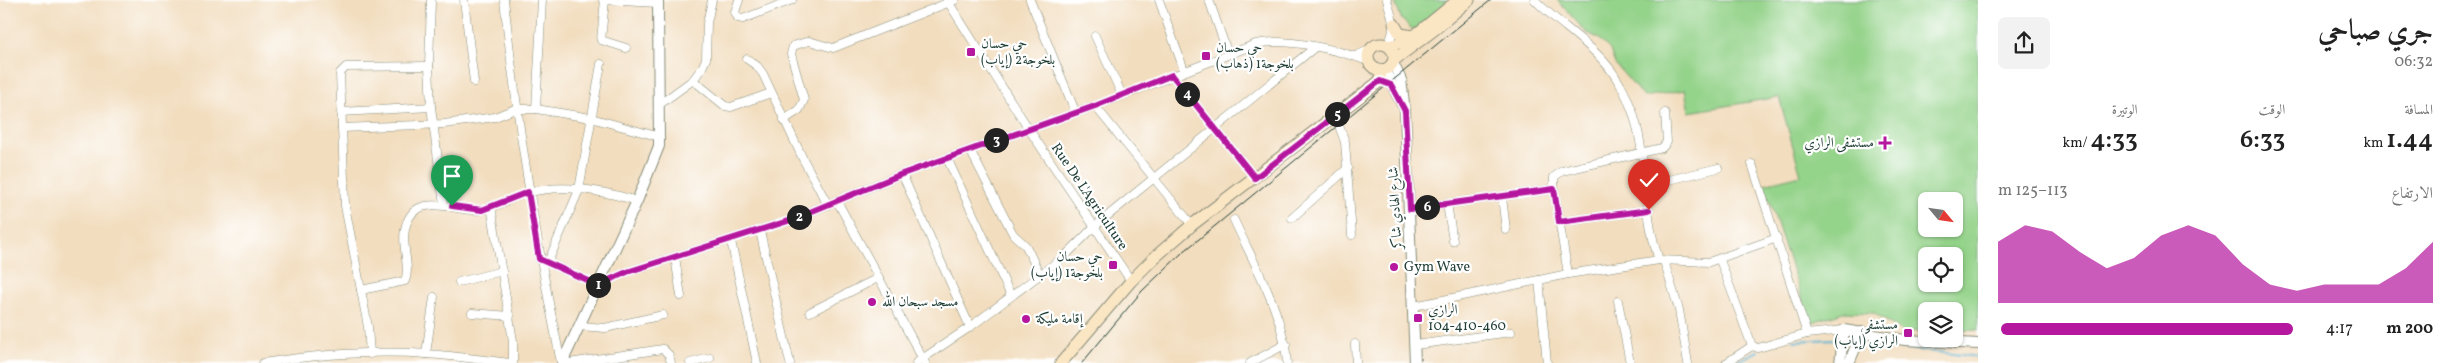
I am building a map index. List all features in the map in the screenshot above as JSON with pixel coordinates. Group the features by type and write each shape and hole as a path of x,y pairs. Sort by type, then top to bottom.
{"main road":[{"path":"1366,92 1373,74 1369,58 1379,44 1387,45 1407,41 1458,0"},
{"path":"1061,363 1131,281 1192,225 1366,92 1387,71 1469,0"},
{"path":"1394,24 1400,34 1414,36"},
{"path":"1387,45 1392,50 1387,71"},
{"path":"1369,58 1387,71"}],"street":[{"path":"431,0 429,66 431,107 444,205"},
{"path":"464,0 474,82"},
{"path":"504,0 515,109 528,192 539,259 562,363"},
{"path":"536,109 542,0"},
{"path":"562,363 656,156 660,137 658,2 604,0 601,40 626,48"},
{"path":"660,104 693,80 706,59 707,23 712,0"},
{"path":"739,0 735,12 738,18 743,19 792,0"},
{"path":"1030,0 1075,112"},
{"path":"1159,0 1184,70"},
{"path":"1209,0 1228,54"},
{"path":"1386,0 1394,24 1392,39 1387,45"},
{"path":"1535,0 1589,48 1612,72 1631,108 1643,153 1652,237 1679,310 1688,363"},
{"path":"784,120 799,110 804,100 791,54 793,46 809,41 832,48 950,1"},
{"name":"Rue De L'Agriculture","path":"950,1 1028,128 1131,281"},
{"path":"1095,36 1122,95"},
{"path":"539,259 598,285 627,272 760,231 902,174 1028,128 1095,106 1184,70 1256,44 1270,42 1369,58"},
{"path":"837,201 921,362 1065,256 1095,226 1314,48"},
{"path":"747,59 760,70 828,205"},
{"path":"548,262 580,190 601,64"},
{"path":"370,354 361,290 345,206 340,73 346,67 429,66"},
{"name":"شارع الهادي شاكر","path":"1387,71 1405,111"},
{"name":"شارع الهادي شاكر","path":"1387,71 1401,80 1405,111 1415,363"},
{"path":"1172,75 1255,178"},
{"path":"693,80 725,106 731,107 771,93"},
{"path":"1095,106 1192,225"},
{"path":"341,112 431,107"},
{"path":"342,128 433,124 495,117 515,109 536,109 591,118 660,137"},
{"path":"1568,274 1554,189 1554,177 1562,171 1658,151 1667,142 1665,113"},
{"path":"1335,115 1345,142 1352,234"},
{"path":"970,150 1013,234 1026,246 1040,275"},
{"path":"947,158 1011,296"},
{"path":"1752,164 1807,334"},
{"path":"1292,218 1348,168"},
{"path":"1647,182 1669,180 1718,168"},
{"path":"902,174 970,327"},
{"path":"361,290 405,281 407,278 404,235 409,218 420,208 444,205 482,210 528,192 546,189 616,194 637,201"},
{"path":"1410,209 1554,189"},
{"path":"1502,197 1506,230"},
{"path":"1447,204 1453,241"},
{"path":"263,363 326,360 370,354 426,354 512,363 513,341 510,316 491,206"},
{"path":"1559,222 1649,210"},
{"path":"1234,220 1272,304 1286,344 1287,363"},
{"path":"760,231 790,363"},
{"path":"1414,306 1568,274 1662,260 1700,262 1720,260 1776,238"},
{"path":"731,240 758,363"},
{"path":"674,257 681,296"},
{"path":"1720,260 1752,346"},
{"path":"459,282 502,271"},
{"path":"810,312 878,278"},
{"path":"1539,280 1547,363"},
{"path":"426,354 434,296"},
{"path":"1618,301 1630,363"},
{"path":"472,312 510,316"},
{"path":"580,326 605,328 663,315"},
{"path":"1752,346 1758,348 1807,334 1844,330 1905,340 1978,344"},
{"path":"1840,363 1844,330"},
{"path":"1415,345 1511,332"},
{"path":"1849,363 1862,332"},
{"path":"1250,363 1286,344"},
{"path":"1355,344 1356,363"},
{"path":"1726,363 1752,346"},
{"path":"569,363 663,349 669,355 671,363"},
{"path":"690,363 710,358"}],"green space":[{"path":"1394,0 1448,0 1417,28 1412,29 1402,20"},
{"name":"مستشفى الرازي","path":"1557,0 1978,0 1978,330 1963,331 1963,302 1918,302 1918,331 1903,332 1874,313 1843,312 1810,323 1764,184 1801,175 1779,97 1689,112 1685,90 1644,97 1615,64 1610,50 1598,38 1586,32"}],"waterway":[{"path":"1794,341 1834,339"},
{"path":"1870,344 1978,357"},
{"path":"1734,363 1758,351"}],"tram line":[{"path":"1082,363 1142,291 1182,253 1491,0"}],"place":[{"name":"حي حسان بلخوجة2 (إياب)","path":"971,52"},
{"name":"حي حسان بلخوجة1 (ذهاب)","path":"1206,56"},
{"name":"مستشفى الرازي","path":"1885,143"},
{"name":"حي حسان بلخوجة1 (إياب)","path":"1113,265"},
{"name":"Gym Wave","path":"1394,267"},
{"name":"مسجد سبحان الله","path":"872,302"},
{"name":"الرازي 104-410-460","path":"1418,318"},
{"name":"إقامة مليكة","path":"1026,319"},
{"name":"مستشفى الرازي (إياب)","path":"1908,333"}],"route":[{"path":"452,206 482,210 528,192 539,259 598,285 627,272 788,221 902,174 1028,128 1095,106 1172,75 1255,178 1380,81 1391,85 1405,111 1410,209 1554,189 1559,222 1649,210"}]}
